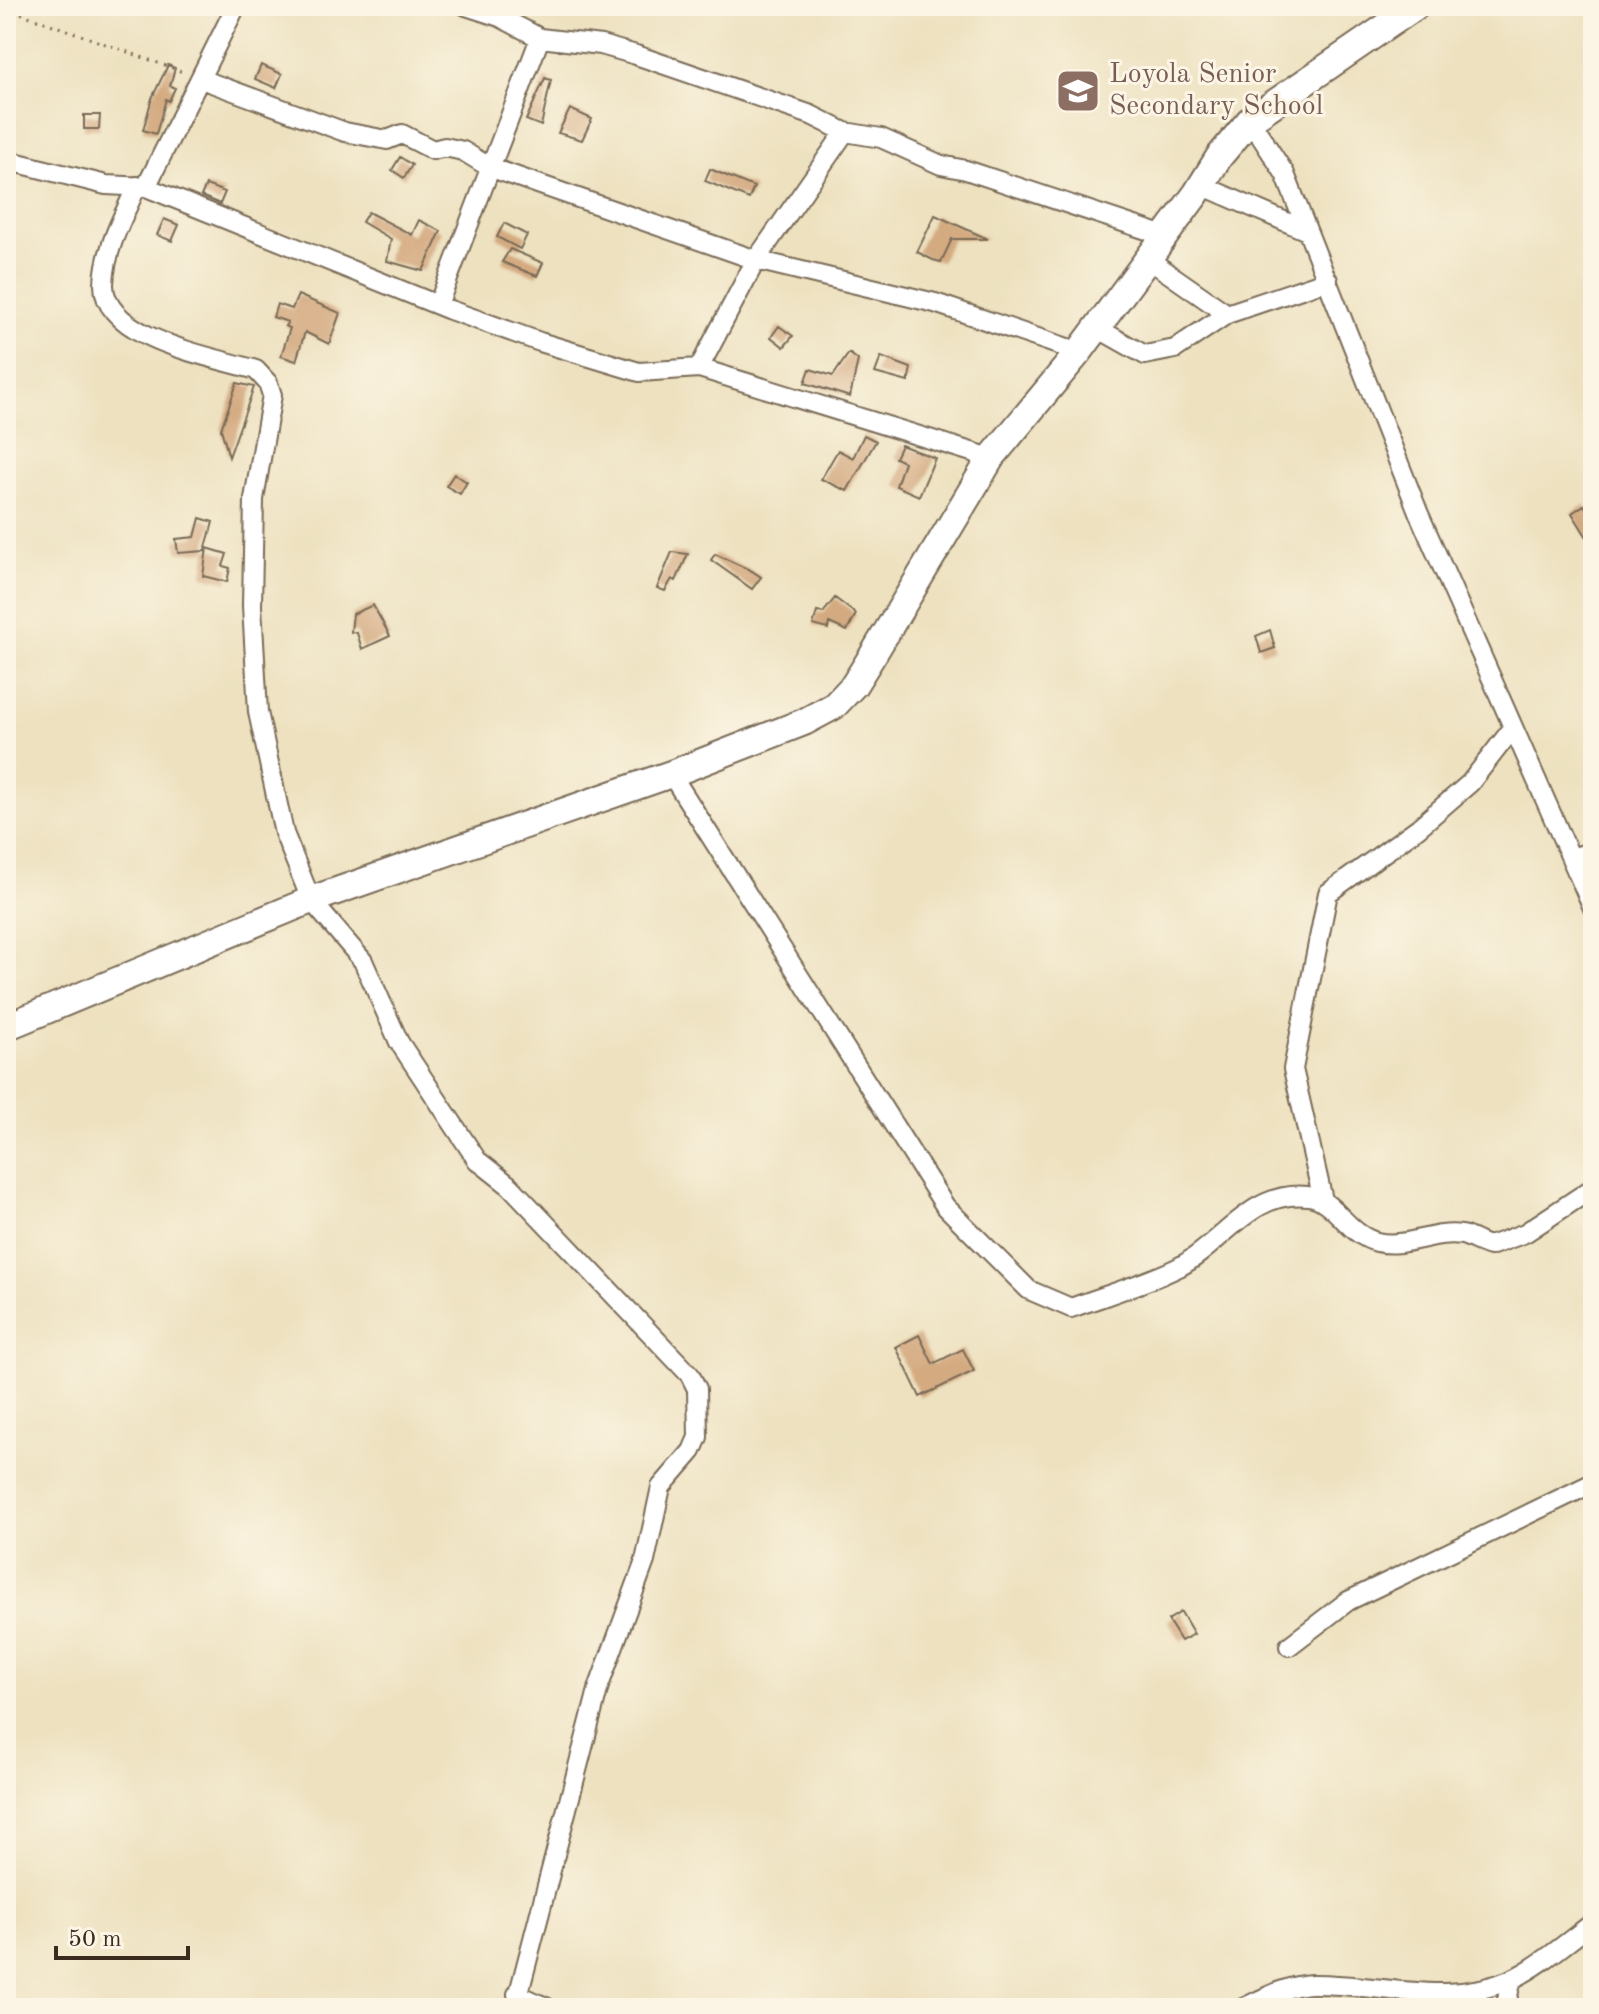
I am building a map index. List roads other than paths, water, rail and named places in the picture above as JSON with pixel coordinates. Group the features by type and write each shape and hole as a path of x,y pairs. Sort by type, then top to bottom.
{"main road":[{"path":"6,1027 311,900 671,774 804,722 834,706 854,685 991,458 1079,352 1219,157 1250,120 1416,6"}],"street":[{"path":"236,6 201,79 113,238 104,287 108,301 129,326 146,337 256,370 268,383 272,395 254,499 251,545 258,712 284,833 311,900 363,961 399,1042 477,1160 510,1186 690,1375 697,1389 696,1445 661,1487 645,1561 599,1686 516,2001 548,2008"},
{"path":"466,6 500,17 540,38 601,45 636,55 811,115 845,132 881,138 941,165 1165,236"},
{"path":"438,305 540,38"},
{"path":"201,79 345,132 387,140 402,134 428,149 463,151 489,167 756,260 935,303 1079,352"},
{"path":"1250,120 1285,174 1419,514 1593,908"},
{"path":"699,368 756,260 845,132"},
{"path":"6,160 106,185 141,186 438,305 639,372 681,366 699,368 991,458"},
{"path":"1201,185 1307,231"},
{"path":"1148,259 1227,314"},
{"path":"1097,328 1145,355 1175,349 1227,314 1328,280"},
{"path":"1513,728 1470,783 1418,828 1328,893 1293,1069 1323,1200 1349,1228 1379,1243 1400,1244 1461,1235 1490,1246 1525,1233 1593,1188"},
{"path":"671,774 945,1206 1029,1290 1071,1308 1177,1268 1262,1203 1290,1196 1310,1196 1323,1200"},
{"path":"1572,858 1593,851"},
{"path":"1289,1646 1348,1601 1593,1483"},
{"path":"1243,2008 1280,1990 1310,1984 1435,1995 1512,1979 1593,1923"},
{"path":"1505,2008 1512,1979"}],"place":[{"name":"Loyola Senior Secondary School","path":"1078,91"}]}
